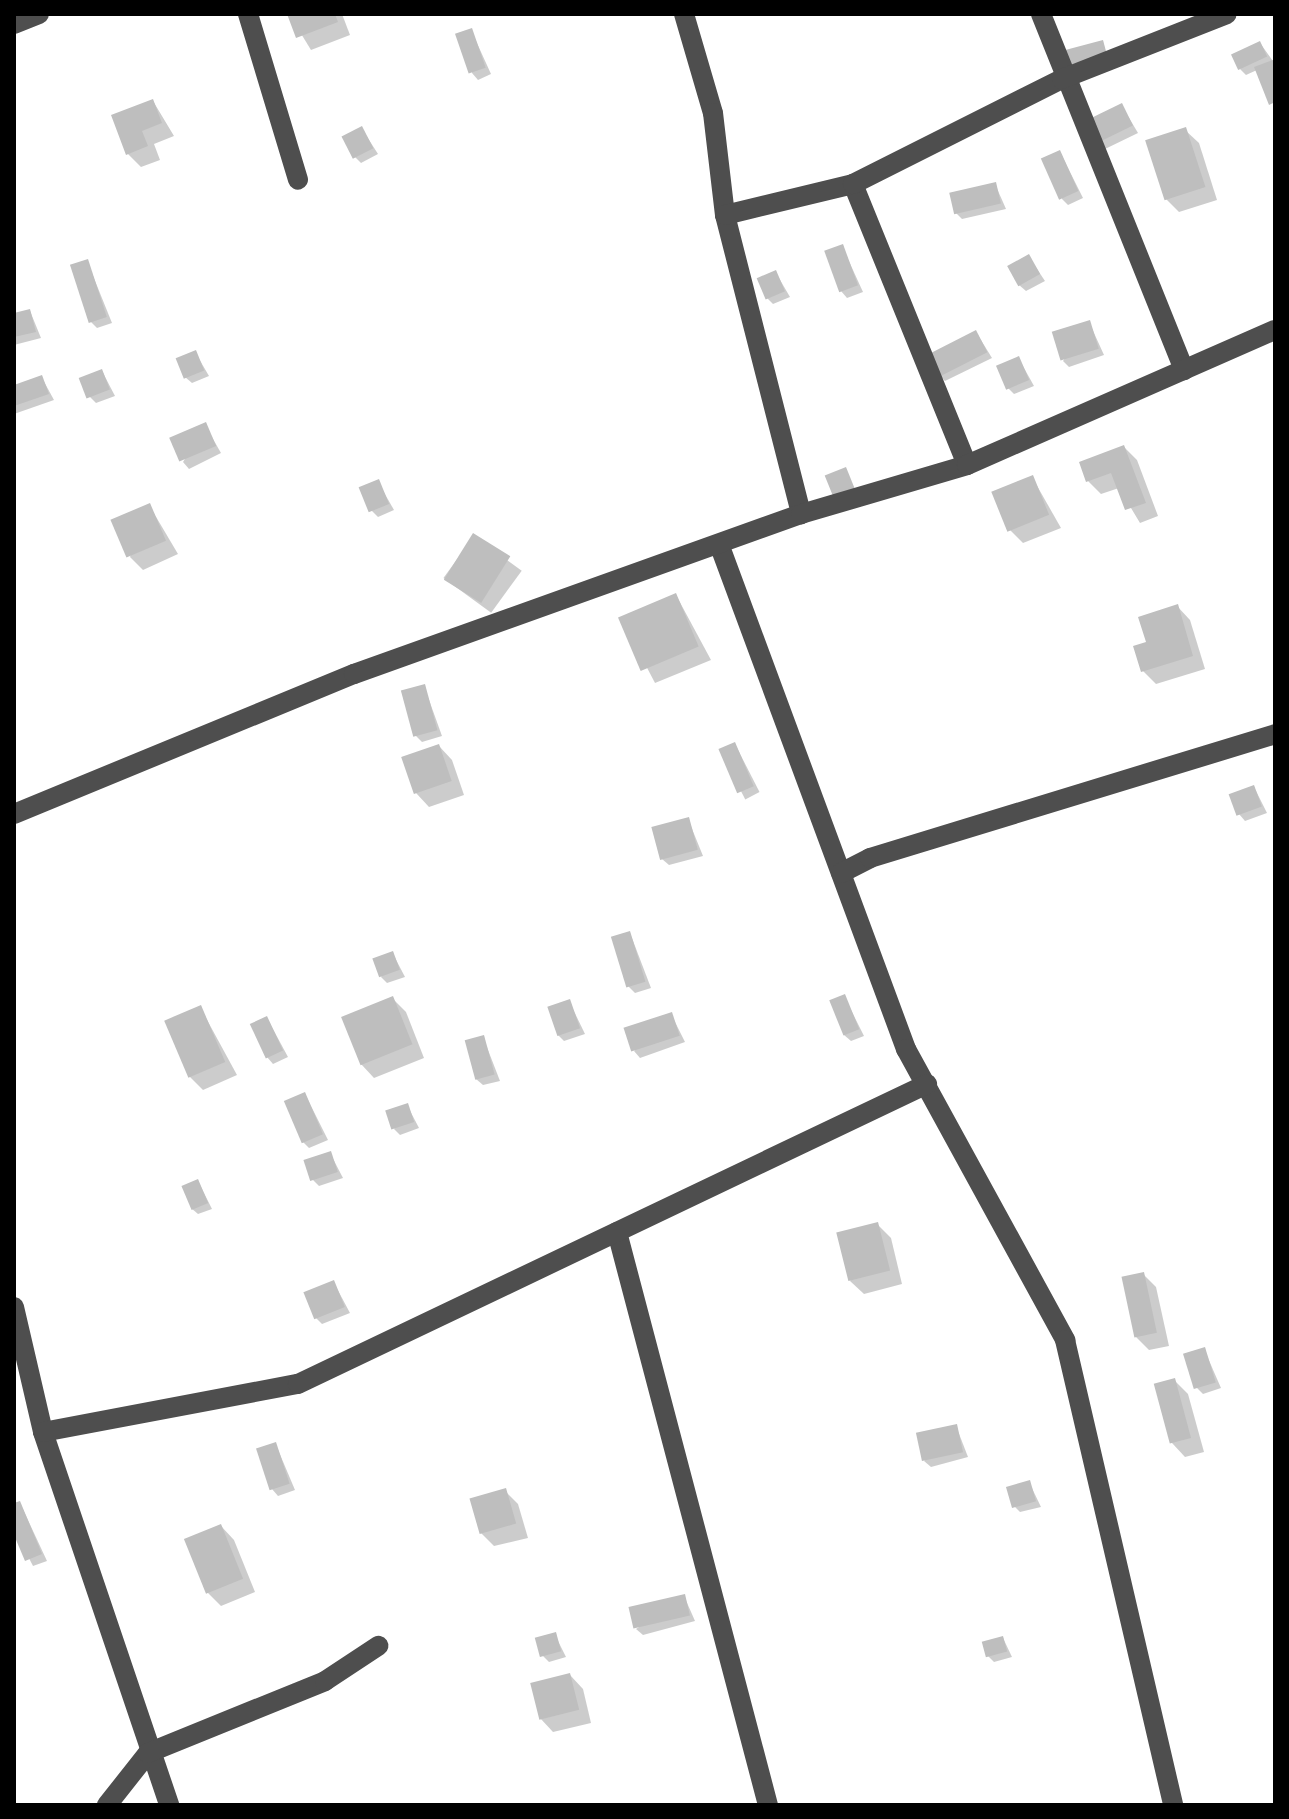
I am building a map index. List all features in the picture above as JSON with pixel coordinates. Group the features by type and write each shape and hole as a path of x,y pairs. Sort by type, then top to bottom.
{"street":[{"path":"14,24 39,14"},
{"path":"248,14 298,180"},
{"path":"684,14 713,113 725,215 801,514"},
{"path":"1041,14 1062,79 1184,370"},
{"path":"725,215 853,184 1062,79 1227,14"},
{"path":"853,184 967,465"},
{"path":"14,814 354,674 801,514 967,465 1275,330"},
{"path":"719,544 906,1049 1065,1340 1173,1805"},
{"path":"841,873 870,858 1275,734"},
{"path":"43,1432 298,1384 927,1084"},
{"path":"617,1232 768,1805"},
{"path":"14,1307 43,1432 148,1753 169,1805"},
{"path":"107,1805 148,1753 325,1681 378,1646"}],"building":[{"path":"287,14 335,14 338,22 296,38"},
{"path":"472,28 486,68 469,74 455,34"},
{"path":"1103,40 1109,63 1072,73 1065,50"},
{"path":"1260,41 1267,56 1238,70 1231,55"},
{"path":"1273,60 1275,102 1269,105 1254,67"},
{"path":"153,99 162,123 142,131 148,146 126,155 111,115"},
{"path":"1122,103 1133,125 1097,143 1086,121"},
{"path":"362,126 373,148 353,159 342,136"},
{"path":"1186,127 1205,187 1165,200 1145,140"},
{"path":"1060,150 1078,191 1059,200 1041,159"},
{"path":"996,182 1001,203 954,214 949,193"},
{"path":"843,244 858,285 839,292 824,251"},
{"path":"1029,254 1040,274 1018,286 1007,266"},
{"path":"88,259 107,317 89,323 70,265"},
{"path":"776,270 785,291 766,299 757,278"},
{"path":"30,309 36,332 14,337 14,313"},
{"path":"1090,320 1099,349 1061,360 1052,332"},
{"path":"976,330 987,352 938,377 927,355"},
{"path":"196,350 204,370 184,379 176,358"},
{"path":"1019,356 1029,380 1006,390 996,366"},
{"path":"102,369 110,390 87,398 79,378"},
{"path":"42,375 49,394 14,406 14,385"},
{"path":"206,422 216,446 179,462 169,438"},
{"path":"1124,445 1146,503 1125,510 1111,473 1086,482 1079,462"},
{"path":"846,467 855,489 834,498 825,476"},
{"path":"1033,475 1049,515 1007,532 991,492"},
{"path":"379,479 389,504 369,512 359,487"},
{"path":"150,503 166,541 126,558 110,520"},
{"path":"473,533 510,556 481,603 444,580"},
{"path":"676,593 699,646 641,671 618,618"},
{"path":"1178,604 1193,656 1141,672 1133,646 1146,642 1138,617"},
{"path":"425,684 437,730 413,737 401,690"},
{"path":"735,742 754,786 737,793 718,749"},
{"path":"439,744 452,781 414,794 401,757"},
{"path":"1254,785 1262,807 1236,816 1229,794"},
{"path":"689,817 698,850 660,860 651,827"},
{"path":"630,931 645,982 626,988 611,937"},
{"path":"393,951 400,970 379,977 372,959"},
{"path":"845,994 859,1029 843,1036 829,1000"},
{"path":"393,996 412,1044 361,1065 341,1017"},
{"path":"570,999 580,1028 557,1036 547,1007"},
{"path":"201,1005 225,1062 188,1078 164,1021"},
{"path":"672,1012 680,1036 631,1052 623,1028"},
{"path":"267,1016 283,1050 266,1058 250,1024"},
{"path":"484,1035 495,1075 475,1080 465,1040"},
{"path":"305,1092 323,1134 302,1143 284,1101"},
{"path":"408,1103 414,1122 391,1129 385,1110"},
{"path":"331,1151 338,1172 310,1181 303,1160"},
{"path":"198,1179 208,1203 192,1210 181,1186"},
{"path":"878,1222 890,1271 848,1281 836,1232"},
{"path":"1144,1272 1157,1333 1134,1337 1122,1277"},
{"path":"334,1280 345,1307 314,1319 303,1292"},
{"path":"1205,1347 1216,1382 1194,1389 1183,1354"},
{"path":"1175,1378 1191,1438 1170,1444 1154,1384"},
{"path":"957,1424 963,1452 922,1461 916,1433"},
{"path":"276,1442 290,1484 270,1490 256,1448"},
{"path":"1030,1480 1036,1501 1012,1508 1006,1487"},
{"path":"506,1488 516,1524 480,1534 469,1498"},
{"path":"20,1501 42,1554 25,1561 14,1535 14,1503"},
{"path":"221,1524 243,1579 206,1594 184,1539"},
{"path":"685,1594 690,1615 633,1628 628,1607"},
{"path":"556,1632 561,1651 540,1657 535,1638"},
{"path":"1003,1636 1007,1651 986,1657 982,1642"},
{"path":"570,1673 579,1710 539,1720 530,1683"}]}
